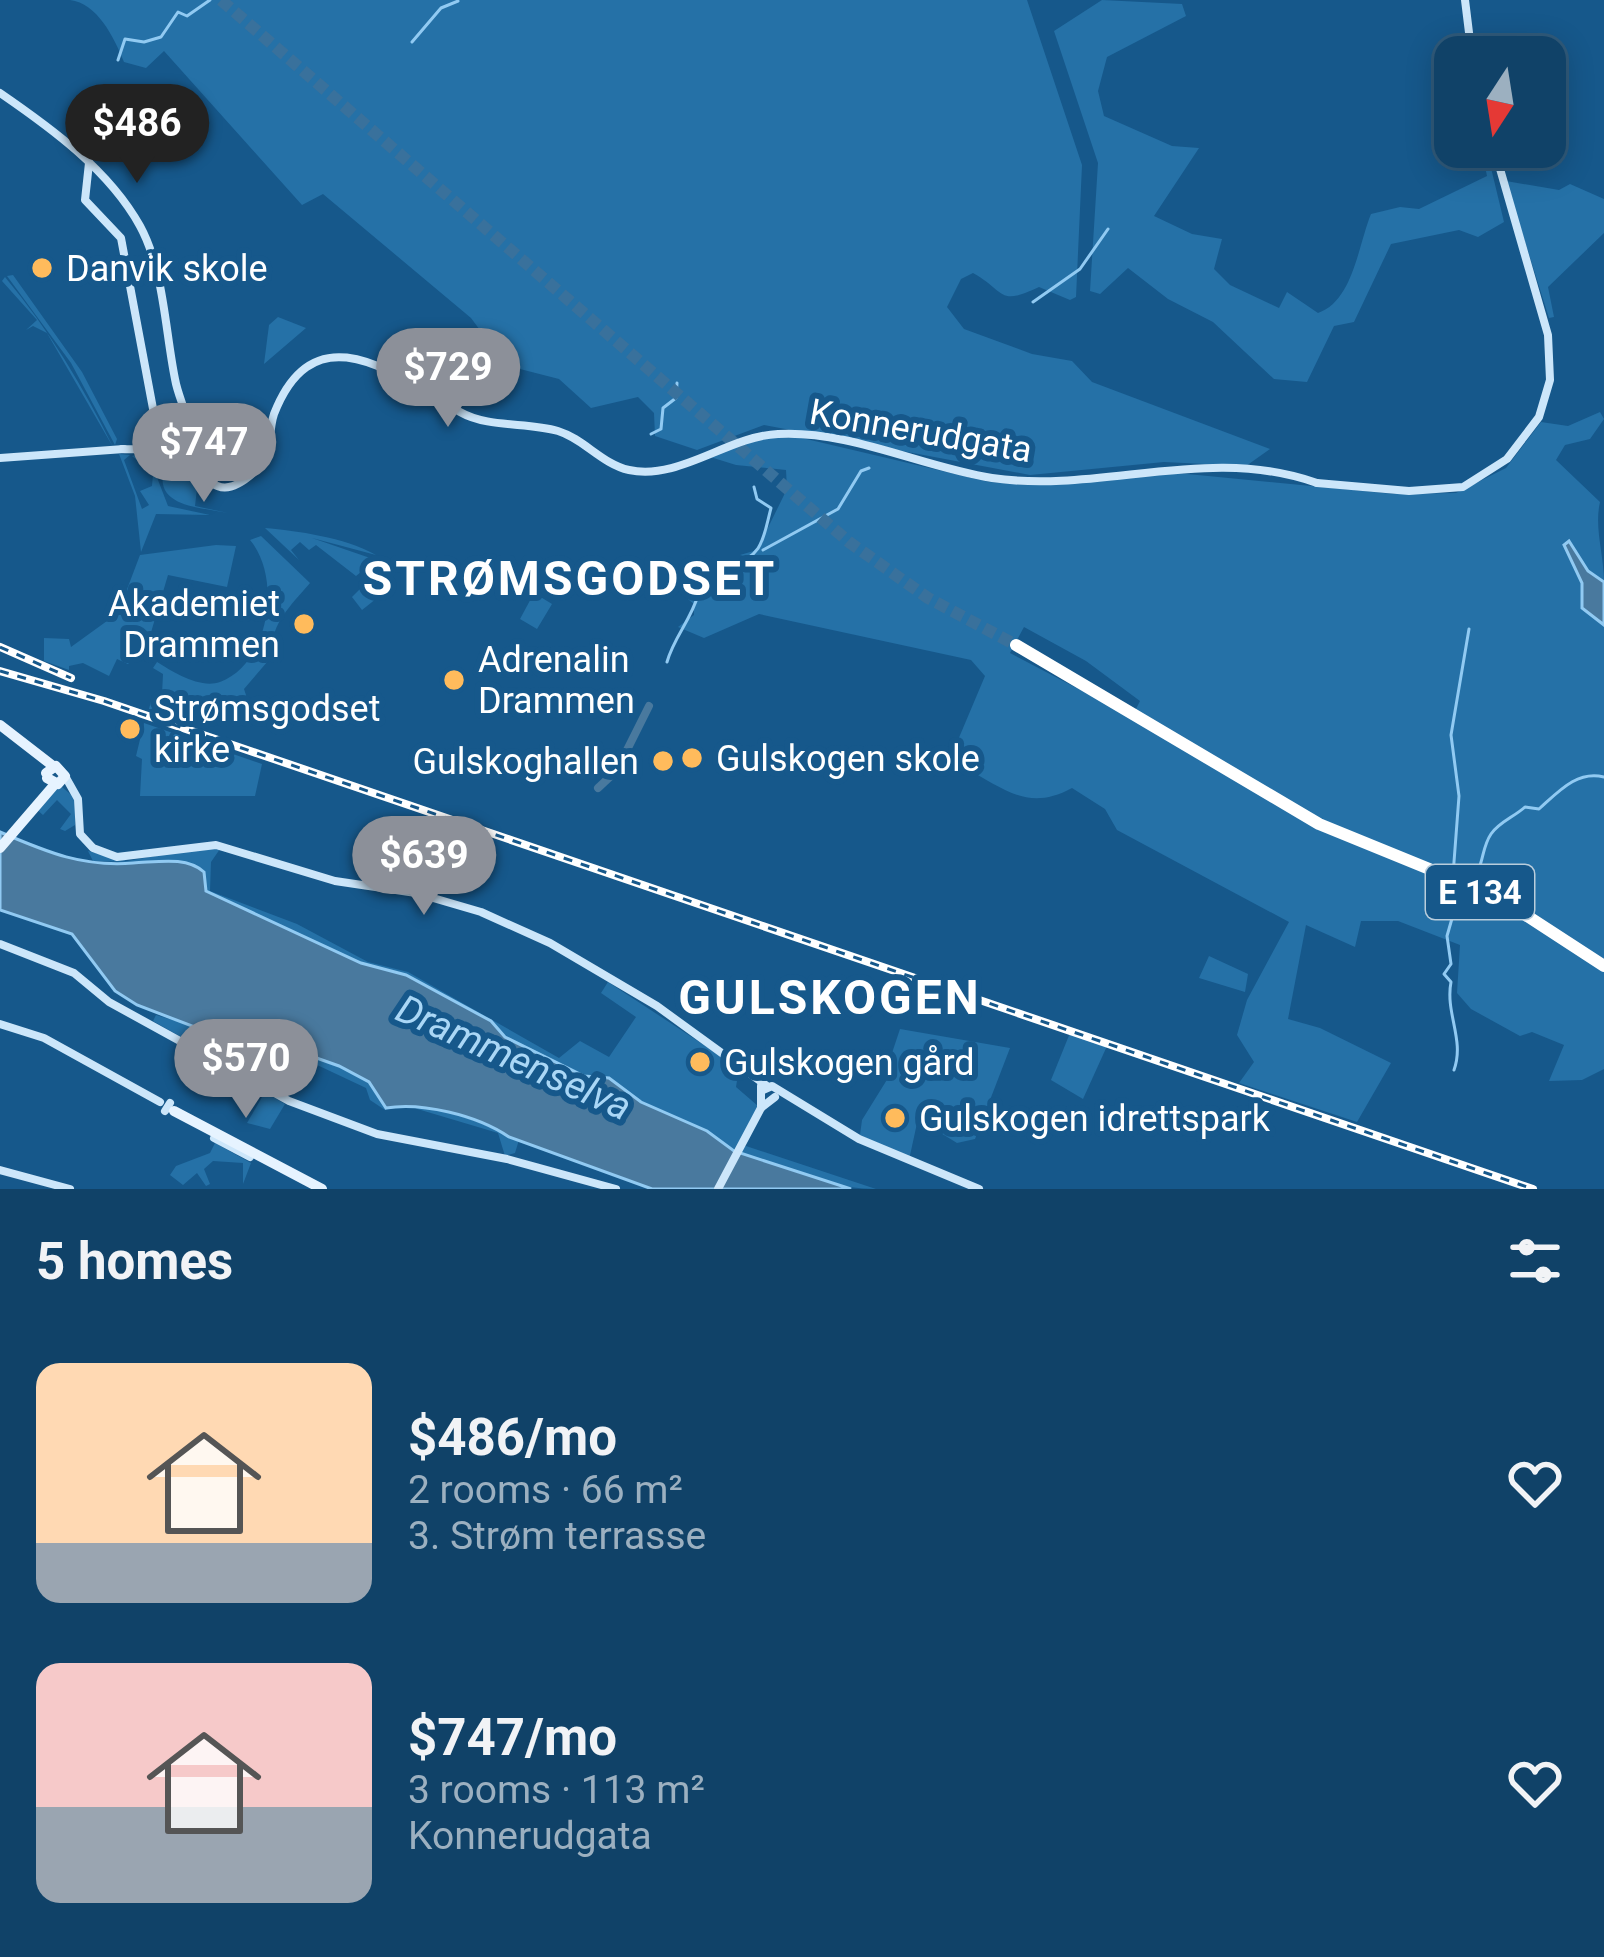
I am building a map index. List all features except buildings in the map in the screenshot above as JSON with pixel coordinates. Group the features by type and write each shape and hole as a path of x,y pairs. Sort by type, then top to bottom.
{"highway":[{"name":"E 134","path":"1016,645 1341,836 1498,897 1604,968"}],"main road":[{"path":"1465,0 1469,36"},
{"path":"0,93 89,163 138,222 151,256 177,389 190,424 180,454"},
{"path":"89,163 85,200 121,238 160,446"},
{"name":"Konnerudgata","path":"0,458 160,446 180,454 202,481 219,487 267,459 273,419 289,388 317,362 340,354 422,385 471,417 563,433 631,470 664,468 742,440 783,433 993,478 1053,480 1179,467 1430,491 1470,484 1498,467 1534,425 1549,388 1548,335 1499,168"},
{"name":"Konnerudgata","path":"122,449 180,454"},
{"path":"0,729 74,790 80,834 96,850 142,858 216,845 335,881 416,893 481,912 568,953 751,1070 769,1093 896,1157 979,1189"},
{"path":"0,845 54,777"},
{"path":"0,944 46,961 289,1101 377,1134 511,1160 616,1189"},
{"path":"0,1024 44,1038 322,1189"},
{"path":"718,1189 769,1093"},
{"path":"167,1107 307,1189"},
{"path":"0,1170 70,1189"}],"shaded area":[{"path":"70,0 1027,0 1082,165 1076,297 1070,300 1039,287 1008,296 973,273 961,279 947,307 964,329 1032,354 1072,361 1092,382 1270,449 1246,466 1164,462 1030,475 764,425 697,450 655,436 654,413 638,397 591,408 559,379 520,369 497,353 471,318 323,194 302,205 164,51 146,68 124,62 96,14"},
{"path":"1102,0 1182,4 1186,16 1107,57 1098,91 1104,116 1172,146 1199,148 1154,216 1192,234 1222,239 1214,269 1230,285 1279,308 1287,292 1318,313 1330,307 1347,285 1371,214 1400,207 1419,209 1487,176 1485,168 1491,168 1504,222 1478,237 1459,230 1391,244 1354,322 1334,326 1307,382 1274,379 1213,322 1168,299 1128,268 1100,294 1090,291 1098,163 1054,31"},
{"path":"1506,181 1559,190 1570,184 1604,199 1604,233 1548,287 1554,317 1549,318"},
{"path":"13,275 82,372 117,439 115,445 71,363 7,276"},
{"path":"5,277 51,338 113,447 47,333 33,326 26,330 37,320 2,281"},
{"path":"278,317 306,328 264,364 269,325"},
{"path":"1600,412 1604,419 1590,439 1565,445 1556,460 1600,502 1604,572 1604,582 1588,571 1575,549 1564,545 1582,583 1582,608 1604,625 1604,1069 1582,1080 1549,1081 1564,1045 1532,1032 1520,1036 1471,1009 1457,993 1460,945 1398,921 1361,921 1355,947 1306,925 1288,1019 1320,1028 1391,1063 1357,1122 1239,1083 1254,1062 1237,1035 1247,1000 1289,922 1117,830 1105,809 1072,788 1029,798 965,768 958,740 985,676 971,660 759,614 704,638 678,627 694,615 694,604 683,595 689,585 711,588 740,555 757,550 787,489 786,470 736,465 707,456 764,438 802,438 989,482 1026,485 1167,472 1394,494 1456,493 1506,468 1541,422 1568,426","holes":["1024,627 1086,661 1140,701 1132,717 1010,653"]},
{"path":"143,452 157,457 158,466 153,467 168,506 210,515 156,514 141,552 135,496 119,454 130,455 124,460 142,509 149,505 140,491 152,486 153,474 132,456"},
{"path":"170,454 198,480 195,506 228,513 187,505 167,493 164,471"},
{"path":"265,528 335,539 376,555 312,538 376,560 356,576 316,545 309,550 300,542 291,550 299,560"},
{"path":"261,536 310,583 278,625 274,654 244,689 250,707 212,714 149,709 152,697 162,694 163,674 153,668 157,662 187,678 212,684 237,672 250,657 260,639 268,597 260,556 250,540"},
{"path":"236,546 227,587 168,575 144,656 135,655 128,664 117,659 109,676 83,663 69,670 44,661 44,638 69,639 71,647 118,613 140,555"},
{"path":"379,570 391,587 362,610 352,597"},
{"path":"534,593 552,604 537,629 520,619"},
{"path":"144,723 262,764 255,796 140,796 142,759 136,756"},
{"path":"62,787 75,798 75,825 65,831 60,829 71,814 57,800 43,815 35,808 49,791"},
{"path":"220,849 211,862 210,891 297,924 368,962 408,972 559,1058 580,1041 609,1057 636,1017 601,993 608,982 739,1068 736,1087 758,1106 736,1149 746,1146 876,1189 808,1178 734,1150 603,1077 584,1076 505,1037 400,972 368,966 206,891 181,863 93,861 88,851 127,861"},
{"path":"1209,956 1248,974 1245,992 1199,978"},
{"path":"156,1015 206,1030 197,1046 153,1021"},
{"path":"900,1029 1010,1048 975,1139 957,1143 931,1127 934,1118 919,1114 909,1160 860,1135 862,1120 893,1070 889,1062"},
{"path":"1070,1033 1107,1046 1083,1099 1051,1080"},
{"path":"234,1042 343,1067 374,1087 386,1108 397,1107 385,1110 370,1100 366,1088 315,1064 242,1046 231,1065 225,1062"},
{"path":"265,1092 285,1104 270,1129 247,1123"},
{"path":"409,1107 453,1114 503,1133 519,1140 515,1153 505,1156 498,1133"},
{"path":"215,1143 251,1163 243,1184 243,1163 213,1161 204,1169 210,1184 206,1186 197,1173 183,1185 170,1175 176,1166 210,1153"}],"water":[{"path":"1569,541 1588,571 1604,582 1604,625 1582,608 1582,583 1564,545"},
{"name":"Drammenselva","path":"0,832 82,860 115,864 171,861 197,867 204,872 206,891 361,963 406,975 491,1021 505,1037 584,1076 609,1078 641,1102 707,1131 734,1151 851,1189 652,1189 465,1117 415,1107 386,1108 369,1082 339,1066 280,1045 234,1042 137,1005 115,991 72,934 0,910"}],"waterway":[{"path":"118,60 125,39 144,42 161,37 178,12 187,16 210,0"},
{"path":"412,42 441,8 458,1"},
{"path":"1033,302 1080,269 1108,229"},
{"path":"651,434 661,429 663,408 676,398 677,383"},
{"path":"763,550 838,509 861,471 869,468"},
{"path":"667,662 698,595 724,581 731,565 750,557 764,537 771,508 757,499 754,487"},
{"path":"1453,875 1459,796 1451,735 1469,629"},
{"path":"619,766 649,706"},
{"path":"598,788 613,774"},
{"path":"1469,882 1491,834 1502,823 1525,807 1539,809 1577,780 1604,777"},
{"path":"1454,1070 1457,1048 1451,982 1444,974 1451,964 1447,936 1461,887"}],"tunnel":[{"path":"221,0 849,542 928,598 1016,645"}],"railway":[{"path":"0,647 71,678"},
{"path":"0,671 104,701 1533,1189"}],"place":[{"name":"Danvik skole","path":"42,268"},
{"name":"Akademiet Drammen","path":"304,624"},
{"name":"Adrenalin Drammen","path":"454,680"},
{"name":"Strømsgodset kirke","path":"130,729"},
{"name":"Gulskogen skole","path":"692,758"},
{"name":"Gulskoghallen","path":"663,761"},
{"name":"Gulskogen gård","path":"700,1062"},
{"name":"Gulskogen idrettspark","path":"895,1118"}],"district":[{"name":"STRØMSGODSET","path":"570,578"},
{"name":"GULSKOGEN","path":"830,997"}]}
